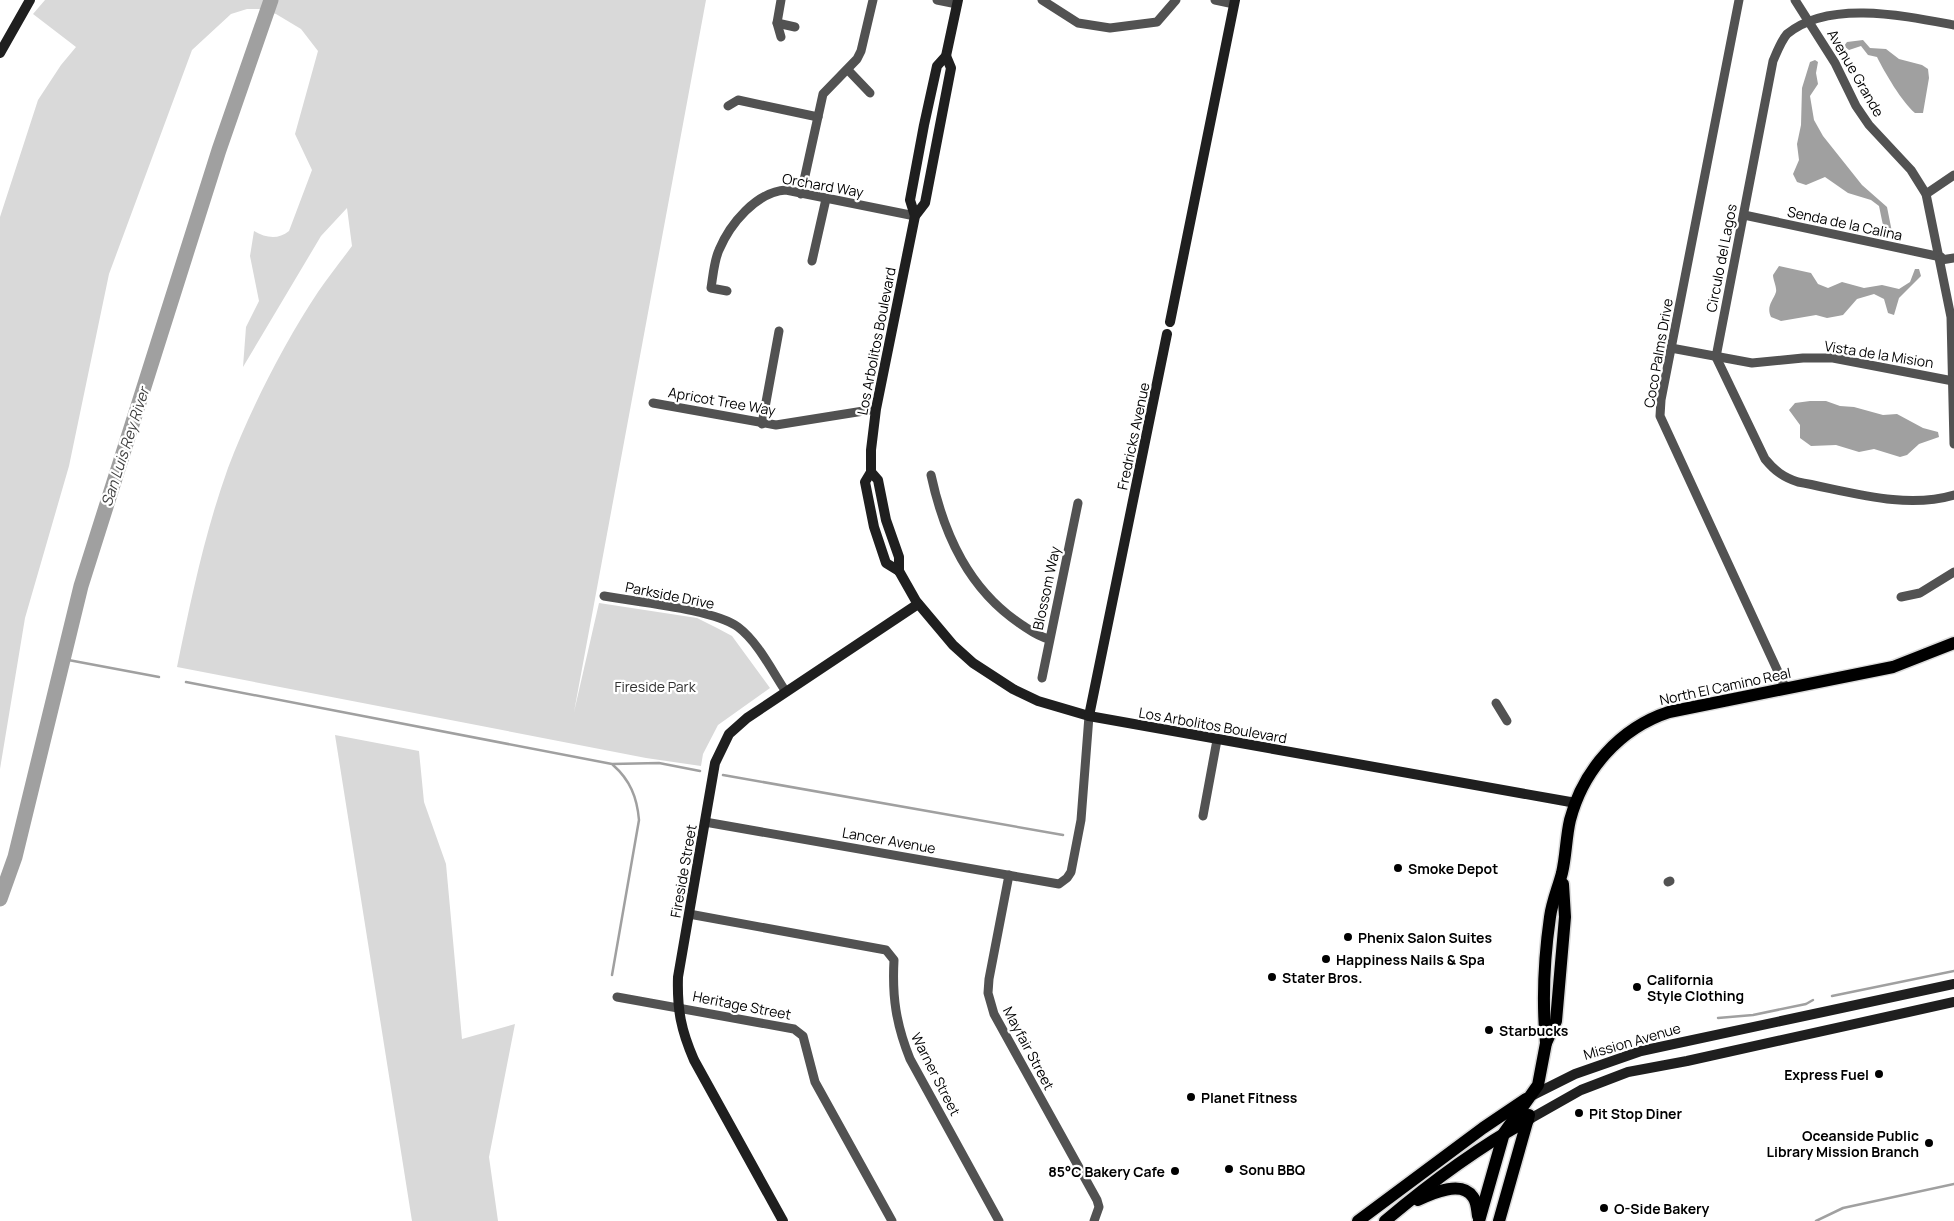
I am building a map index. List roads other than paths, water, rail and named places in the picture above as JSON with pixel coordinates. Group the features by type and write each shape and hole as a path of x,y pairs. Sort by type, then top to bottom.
{"main road":[{"name":"North El Camino Real","path":"1533,1095 1541,1076 1546,1043 1543,1005 1550,916 1562,871 1570,820 1594,766 1621,737 1655,716 1899,666 1954,643"},
{"name":"North El Camino Real","path":"1546,1043 1556,1021 1565,917 1562,871"},
{"path":"1556,894 1556,925 1562,954"},
{"path":"1548,953 1552,955 1552,1000 1556,1012"},
{"path":"1500,1221 1533,1095"},
{"path":"1479,1221 1504,1133 1533,1095"},
{"name":"Mission Avenue","path":"1358,1221 1483,1128 1533,1095"},
{"name":"Mission Avenue","path":"1385,1221 1425,1188 1504,1133 1528,1120"},
{"path":"1400,1208 1435,1193 1464,1190 1472,1195 1475,1201 1479,1221"},
{"path":"1373,1221 1383,1212 1382,1203"}],"street":[{"path":"0,53 30,0"},
{"path":"781,0 777,23 781,37"},
{"path":"801,194 823,94 848,70 862,51 873,0"},
{"path":"937,0 958,2"},
{"path":"1042,0 1078,23 1110,28 1157,22 1176,0"},
{"path":"1215,0 1235,2"},
{"name":"Coco Palms Drive","path":"1739,0 1661,400 1660,416 1786,689"},
{"name":"Avenue Grande","path":"1795,0 1869,125 1912,170 1926,194 1941,258 1951,317 1954,444"},
{"name":"Los Arbolitos Boulevard","path":"915,216 910,200 924,125 937,66 946,56 958,2"},
{"name":"Fredricks Avenue","path":"1067,878 1071,872 1081,820 1090,716 1235,2"},
{"name":"Circulo del Lagos","path":"1716,357 1773,61 1786,36 1795,26 1815,12 1827,8 1856,6 1954,25"},
{"path":"777,23 795,27"},
{"name":"Los Arbolitos Boulevard","path":"946,56 951,68 925,203 915,216 876,409 871,450 871,472 878,480 886,520 899,557 899,571 918,604 953,645 972,663 1036,701 1090,716 1217,740 1576,803"},
{"path":"848,70 870,93"},
{"path":"728,106 738,100 818,116"},
{"path":"1926,194 1954,176"},
{"name":"Orchard Way","path":"727,291 711,288 718,251 728,233 758,199 773,191 786,190 915,216"},
{"path":"812,261 826,198"},
{"name":"Senda de la Calina","path":"1744,215 1941,258 1954,258"},
{"path":"762,424 780,332"},
{"name":"Vista de la Mision","path":"1671,348 1752,363 1803,358 1833,358 1953,381"},
{"path":"1716,357 1765,459 1774,470 1784,477 1798,482 1900,501 1935,501 1954,495"},
{"name":"Apricot Tree Way","path":"653,403 762,424 780,425 876,409"},
{"path":"931,475 939,512 965,570 1006,615 1042,638 1049,639"},
{"name":"Blossom Way","path":"1042,678 1078,503"},
{"path":"1901,597 1920,593 1954,572"},
{"name":"Parkside Drive","path":"604,596 710,614 738,626 749,638 786,692"},
{"name":"Fireside Street","path":"783,1221 694,1060 682,1032 677,1007 678,977 715,763 729,734 747,718 918,604"},
{"path":"1496,703 1507,720"},
{"path":"1202,816 1217,740"},
{"name":"Lancer Avenue","path":"705,822 1059,884 1067,878"},
{"name":"Mayfair Street","path":"1009,875 988,993 994,1014 1097,1200 1099,1207 1094,1221"},
{"name":"Warner Street","path":"689,914 886,950 894,960 893,991 899,1032 910,1058 999,1221"},
{"name":"Mission Avenue","path":"1533,1095 1575,1074 1641,1052 1954,984"},
{"name":"Heritage Street","path":"617,997 794,1029 804,1036 815,1082 892,1221"},
{"name":"Mission Avenue","path":"1528,1120 1581,1090 1628,1072 1687,1061 1954,1002"}],"waterway":[{"name":"San Luis Rey River","path":"0,899 15,857 81,586 219,150 271,0"},
{"path":"63,659 159,677"},
{"path":"186,682 612,764 659,763 700,771"},
{"path":"612,975 639,820 632,790 613,765"},
{"path":"723,775 1063,835"},
{"path":"1832,996 1954,971"},
{"path":"1718,1018 1753,1015 1806,1004 1813,1000"},
{"path":"1816,1221 1843,1208 1954,1184"}],"place":[{"name":"Smoke Depot","path":"1398,868"},
{"name":"Phenix Salon Suites","path":"1348,937"},
{"name":"Happiness Nails & Spa","path":"1326,959"},
{"name":"Stater Bros.","path":"1272,977"},
{"name":"California Style Clothing","path":"1637,987"},
{"name":"Starbucks","path":"1489,1030"},
{"name":"Express Fuel","path":"1879,1074"},
{"name":"Planet Fitness","path":"1191,1097"},
{"name":"Pit Stop Diner","path":"1579,1113"},
{"name":"Oceanside Public Library Mission Branch","path":"1929,1143"},
{"name":"Sonu BBQ","path":"1229,1169"},
{"name":"85°C Bakery Cafe","path":"1175,1171"},
{"name":"O-Side Bakery","path":"1604,1208"}],"park label":[{"name":"Fireside Park","path":"655,686"}]}
